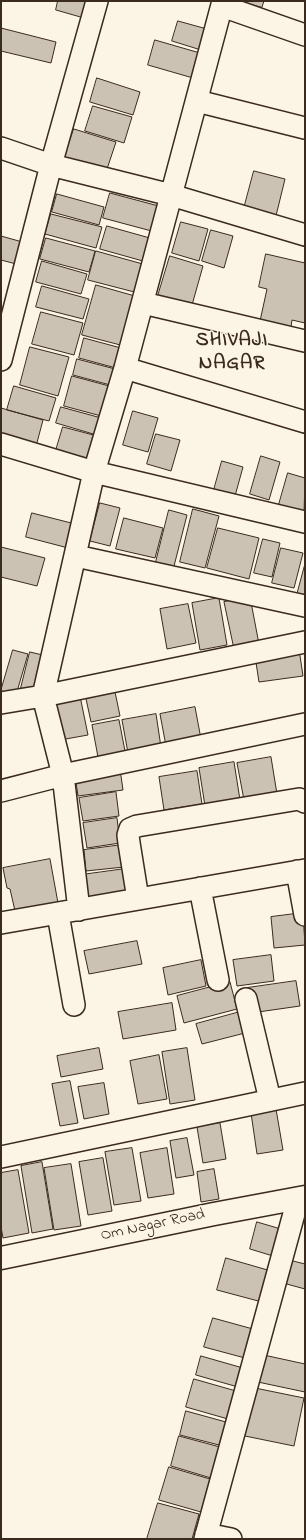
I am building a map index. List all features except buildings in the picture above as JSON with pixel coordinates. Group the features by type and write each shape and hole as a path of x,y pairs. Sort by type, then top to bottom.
{"street":[{"path":"1,360 51,165 97,1"},
{"path":"79,910 63,775 43,696 94,472 143,303 222,4 305,35"},
{"path":"197,100 305,128"},
{"path":"1,148 51,165 171,195 305,235"},
{"path":"143,303 305,341"},
{"path":"125,368 305,422"},
{"path":"1,444 94,472 305,522"},
{"path":"76,556 305,606"},
{"path":"1,703 43,696 305,642"},
{"path":"1,791 63,775 305,724"},
{"path":"138,899 129,844 128,835 130,829 137,826 299,799 305,802"},
{"path":"1,923 301,871 305,915"},
{"path":"200,888 218,980"},
{"path":"58,914 74,1005"},
{"path":"246,999 270,1100"},
{"path":"1,1157 305,1093"},
{"path":"231,1539 205,1536 301,1198"},
{"name":"Om Nagar Road","path":"1,1258 214,1214 301,1198"}],"district":[{"name":"SHIVAJI NAGAR","path":"232,354"}]}
